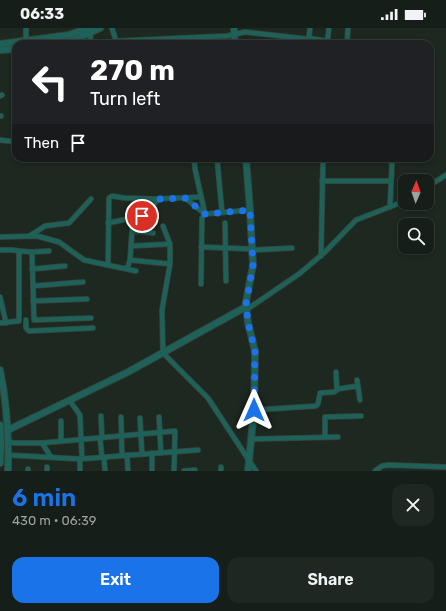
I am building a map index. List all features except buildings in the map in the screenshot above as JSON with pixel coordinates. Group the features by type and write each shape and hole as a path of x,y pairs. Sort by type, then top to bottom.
{"street":[{"path":"26,28 26,40"},
{"path":"33,40 69,35 100,28"},
{"path":"112,28 115,40"},
{"path":"308,38 310,28"},
{"path":"327,40 329,28"},
{"path":"347,40 348,28"},
{"path":"74,40 89,30"},
{"path":"89,30 90,40"},
{"path":"148,40 227,36 235,31 318,40"},
{"path":"0,44 12,43"},
{"path":"0,50 12,49"},
{"path":"0,140 12,142"},
{"path":"195,162 203,216 201,284"},
{"path":"217,162 222,212"},
{"path":"246,162 252,268 246,307 248,323 255,351 254,410 248,471"},
{"path":"321,256 323,162"},
{"path":"390,207 392,162"},
{"path":"434,183 446,175"},
{"path":"322,181 391,181"},
{"path":"108,265 108,199 110,197 159,199 201,197"},
{"path":"185,198 203,216"},
{"path":"31,235 45,226 69,223 91,199"},
{"path":"108,223 144,214 159,199"},
{"path":"8,430 128,372 246,307 299,274 321,256 354,221 398,203"},
{"path":"203,216 222,212 250,210"},
{"path":"127,269 130,260 132,218"},
{"path":"225,223 226,281"},
{"path":"164,226 170,244 170,264 162,310 163,353 208,398 256,471"},
{"path":"132,231 153,233"},
{"path":"0,236 31,235 58,242 84,260 136,271"},
{"path":"131,246 170,244"},
{"path":"201,247 252,249 292,248"},
{"path":"0,250 32,252 49,251"},
{"path":"19,251 19,321"},
{"path":"32,252 34,320"},
{"path":"130,260 170,264"},
{"path":"32,269 65,266"},
{"path":"33,286 83,282"},
{"path":"0,297 6,323"},
{"path":"34,301 87,299"},
{"path":"0,323 26,320 91,318"},
{"path":"26,320 26,328 29,331 93,328"},
{"path":"0,370 2,396 10,444 8,471"},
{"path":"336,372 337,388"},
{"path":"357,380 360,400"},
{"path":"254,410 316,406 318,404 320,393 334,392 337,388 358,386"},
{"path":"70,401 80,415 82,439 80,471"},
{"path":"101,416 101,438 105,471"},
{"path":"325,437 325,418 361,416"},
{"path":"121,417 121,436 128,471"},
{"path":"159,417 161,452"},
{"path":"140,418 142,454"},
{"path":"61,421 61,441"},
{"path":"0,425 0,464"},
{"path":"1,448 10,444 42,443 175,432 174,471"},
{"path":"252,439 338,437"},
{"path":"42,443 51,457"},
{"path":"8,455 81,458 198,450"},
{"path":"152,453 152,471"},
{"path":"375,471 382,466 389,465 446,467"},
{"path":"184,471 195,470"}],"route":[{"path":"142,216 159,199 185,198 205,214 250,210 253,265 246,304 248,323 255,351 254,410"}]}
